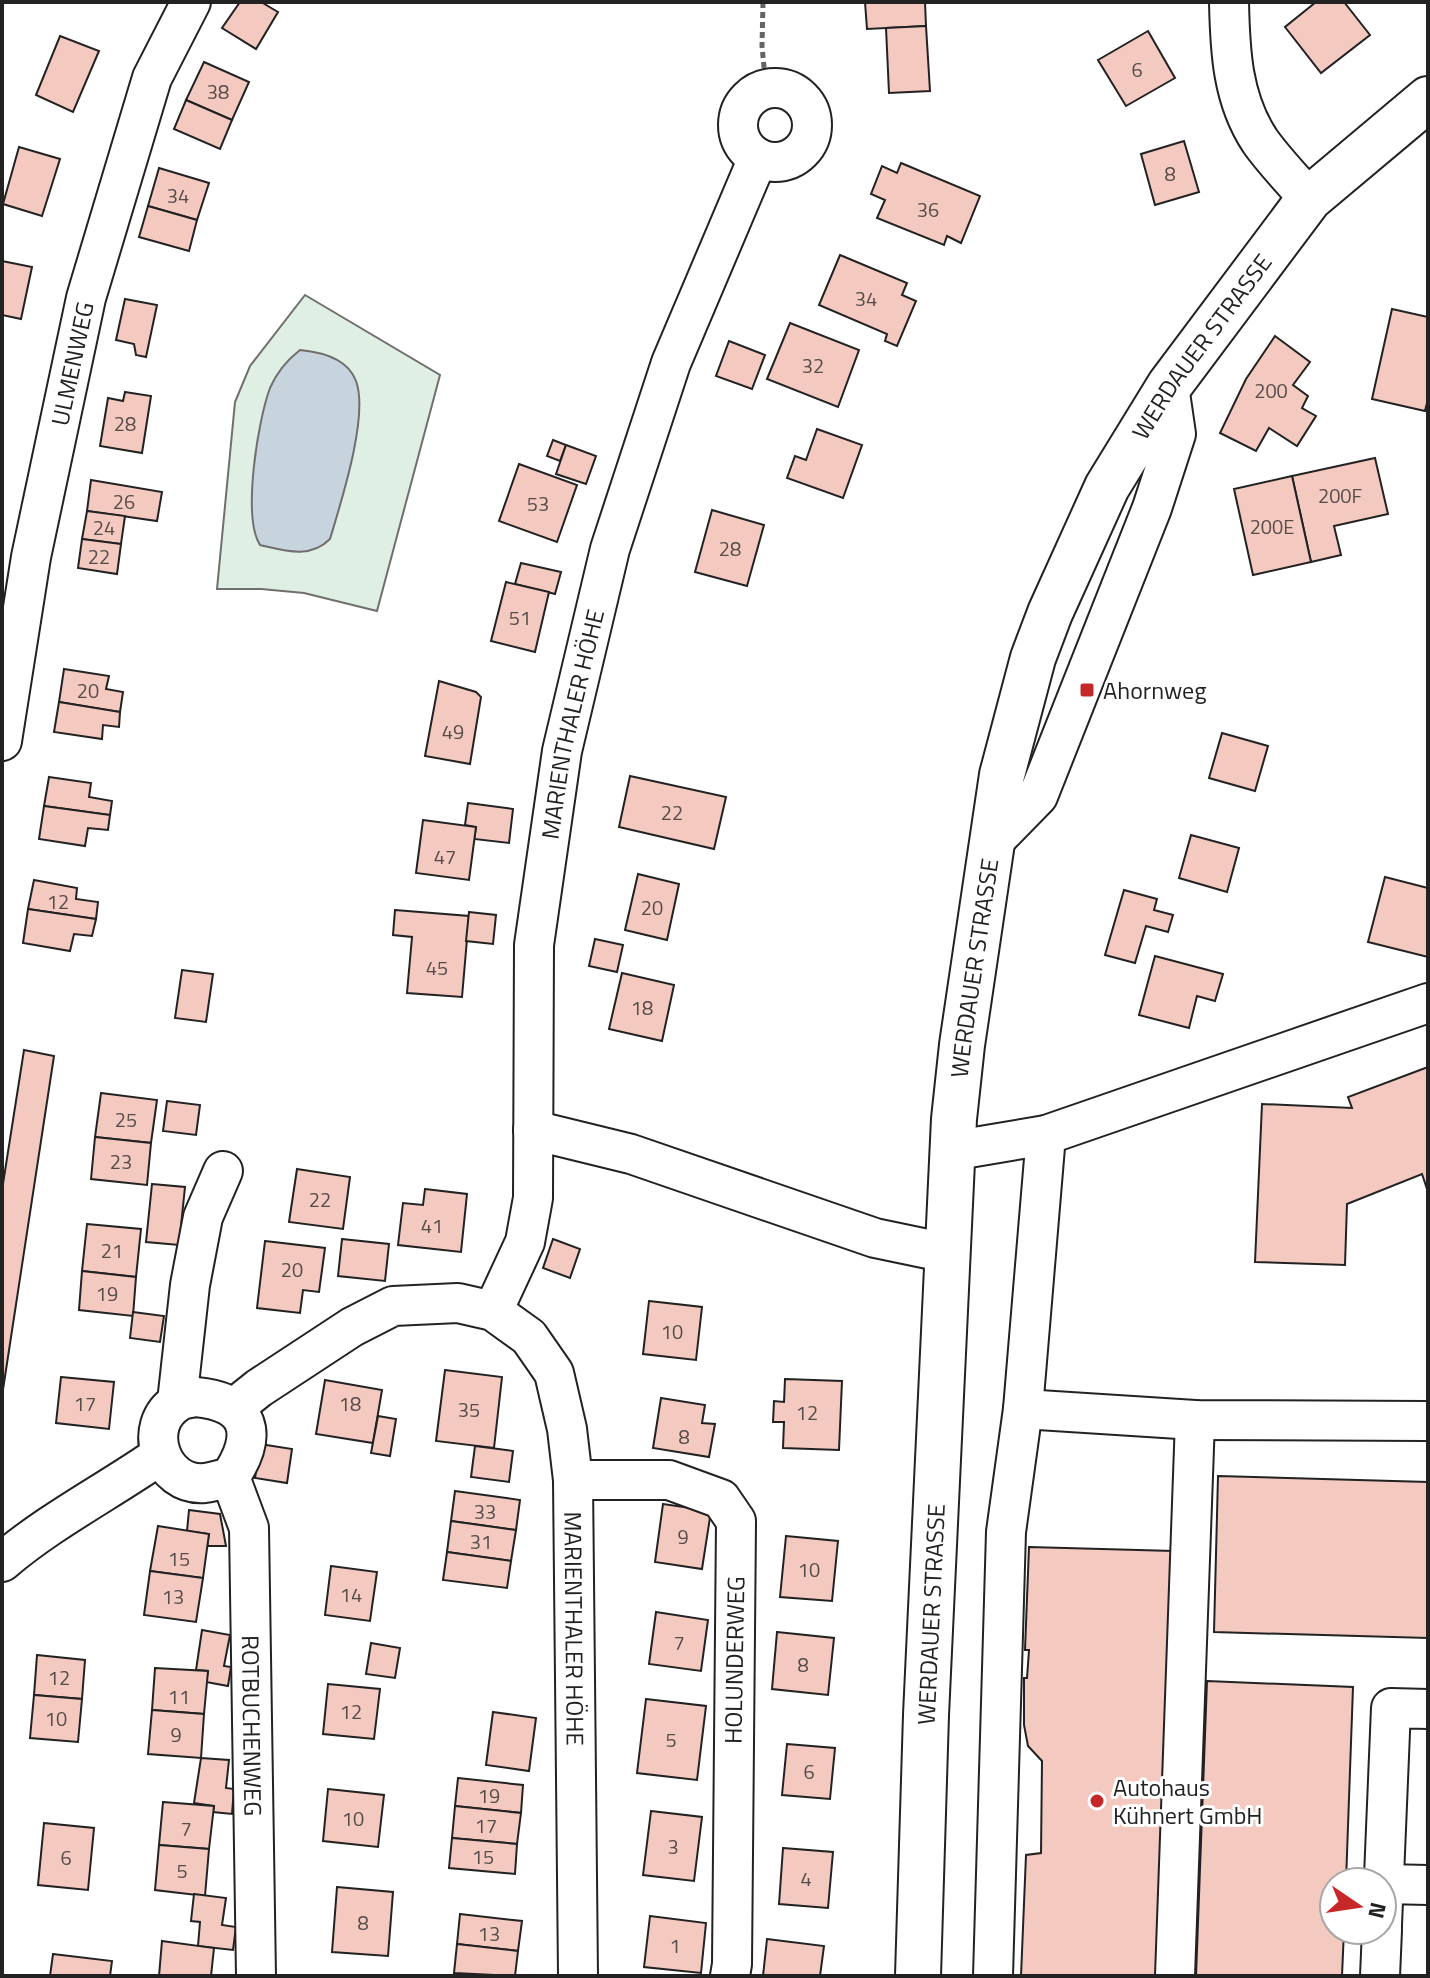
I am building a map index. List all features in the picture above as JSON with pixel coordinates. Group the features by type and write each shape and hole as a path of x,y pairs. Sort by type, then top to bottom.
{"main road":[{"name":"WERDAUER STRASSE","path":"918,1976 926,1715 951,1151 962,1045 1002,775 1033,658 1107,487 1169,386 1309,199 1428,99"}],"street":[{"name":"ULMENWEG","path":"2,741 17,554 86,298 152,78 191,2"},
{"path":"1229,2 1230,49 1239,99 1260,140 1309,199"},
{"path":"766,88 792,91 803,99 813,123 805,147 796,156 784,161 771,162 758,158 748,151 741,140 739,114 754,94 766,88"},
{"name":"MARIENTHALER HÖHE","path":"493,1311 525,1242 533,1198 534,945 562,751 610,549 671,363 758,158"},
{"path":"951,1151 1046,1135 1428,1003"},
{"path":"533,1130 631,1154 875,1238 947,1253"},
{"path":"993,1976 1006,1532 1023,1409 1046,1135"},
{"path":"177,1402 196,1397 217,1399 234,1408 245,1423 248,1442 242,1460 230,1477 202,1484 171,1471 159,1456 158,1439 163,1419 177,1402 190,1285 203,1217 223,1171"},
{"name":"MARIENTHALER HÖHE","path":"234,1408 352,1327 393,1306 458,1303 493,1311 529,1337 554,1373 567,1429 573,1480 578,1976"},
{"path":"1023,1409 1195,1420 1428,1421"},
{"path":"1175,1976 1195,1420"},
{"path":"2,1562 38,1532 159,1456"},
{"name":"ROTBUCHENWEG","path":"230,1477 249,1528 256,1976"},
{"name":"HOLUNDERWEG","path":"573,1480 669,1480 721,1499 736,1521 730,1976"},
{"path":"1385,1866 1391,1708 1428,1709"},
{"path":"1398,1884 1428,1885"},
{"path":"1380,1976 1381,1946"}],"path":[{"path":"763,2 762,46 766,88"}],"green space":[{"path":"305,295 440,375 377,611 304,593 217,589 235,402 250,366"}],"shaded area":[{"path":"300,350 325,355 347,367 356,381 359,415 352,459 330,539 314,549 297,552 260,545 252,513 252,491 257,444 270,388 283,367"}],"building":[{"path":"240,2 261,2 278,12 256,49 222,28"},
{"path":"865,2 925,2 926,26 867,29"},
{"path":"1316,2 1344,2 1370,35 1321,73 1285,27"},
{"path":"926,26 930,91 889,93 886,28"},
{"path":"1148,31 1175,78 1126,106 1098,60"},
{"path":"60,36 99,51 73,112 36,95"},
{"path":"204,62 249,82 232,120 186,100"},
{"path":"186,100 232,120 220,149 174,129"},
{"path":"1184,141 1199,192 1155,205 1141,154"},
{"path":"19,147 60,159 42,216 3,204"},
{"path":"901,163 980,196 961,243 947,236 944,245 877,218 885,200 871,194 882,166 897,173"},
{"path":"159,168 209,183 197,220 148,206"},
{"path":"148,206 197,220 189,251 139,237"},
{"path":"840,255 907,283 902,295 916,301 897,346 885,341 887,334 819,305"},
{"path":"2,261 32,267 21,319 2,315"},
{"path":"125,299 157,305 146,357 136,355 134,344 116,340"},
{"path":"1392,309 1428,317 1428,399 1425,411 1372,399"},
{"path":"790,323 859,350 838,407 767,379"},
{"path":"1275,336 1310,362 1293,385 1308,396 1302,408 1316,416 1297,446 1269,428 1256,451 1220,433 1246,379"},
{"path":"729,341 765,355 752,389 716,376"},
{"path":"125,392 151,396 142,453 100,446 108,398 123,401"},
{"path":"817,429 862,445 843,498 787,478 795,456 806,460"},
{"path":"553,440 566,445 560,461 547,456"},
{"path":"566,445 596,456 586,484 556,474"},
{"path":"1375,458 1388,514 1334,526 1341,555 1311,562 1292,476"},
{"path":"519,464 577,485 557,542 499,521"},
{"path":"1292,476 1311,562 1253,575 1234,489"},
{"path":"91,480 162,492 157,521 87,511"},
{"path":"712,510 764,525 747,586 695,572"},
{"path":"87,511 125,516 121,544 82,539"},
{"path":"82,539 121,544 117,574 78,568"},
{"path":"521,563 561,572 555,594 515,584"},
{"path":"506,582 549,592 535,652 491,641"},
{"path":"64,669 109,676 106,689 123,692 120,712 59,702"},
{"path":"439,681 476,692 481,697 470,764 425,756"},
{"path":"59,702 120,712 119,727 103,725 102,739 54,732"},
{"path":"1222,733 1268,746 1255,791 1209,778"},
{"path":"630,776 726,797 714,849 619,827"},
{"path":"49,777 91,783 89,797 112,801 110,815 44,806"},
{"path":"468,803 513,809 509,843 474,839 476,827 465,825"},
{"path":"44,806 110,815 108,830 88,828 85,846 39,839"},
{"path":"423,820 476,827 469,880 416,873"},
{"path":"1191,835 1239,848 1227,892 1179,878"},
{"path":"638,874 679,884 667,940 625,930"},
{"path":"1385,877 1428,888 1428,957 1368,942"},
{"path":"34,880 77,888 76,899 98,902 96,919 28,909"},
{"path":"1124,890 1157,899 1154,910 1173,915 1168,932 1146,926 1135,963 1105,955"},
{"path":"28,909 96,919 92,936 74,934 70,951 23,943"},
{"path":"395,910 469,916 462,997 407,993 412,937 393,935"},
{"path":"469,912 496,915 493,944 466,941"},
{"path":"595,939 623,945 617,972 589,966"},
{"path":"1155,956 1223,974 1215,1001 1197,996 1189,1028 1139,1015"},
{"path":"182,970 213,974 206,1022 175,1018"},
{"path":"622,973 674,985 662,1041 609,1029"},
{"path":"24,1050 54,1056 2,1396 2,1190"},
{"path":"1428,1067 1428,1192 1422,1174 1347,1204 1345,1265 1255,1262 1262,1104 1352,1108 1348,1097"},
{"path":"101,1093 157,1100 151,1143 95,1137"},
{"path":"167,1101 200,1105 196,1135 163,1131"},
{"path":"95,1137 151,1143 147,1185 91,1179"},
{"path":"297,1169 350,1177 343,1229 289,1222"},
{"path":"152,1184 185,1187 179,1245 146,1242"},
{"path":"425,1189 467,1194 461,1252 398,1245 403,1203 423,1205"},
{"path":"87,1224 141,1229 136,1277 82,1271"},
{"path":"342,1239 389,1244 385,1281 338,1276"},
{"path":"553,1239 580,1249 570,1278 543,1268"},
{"path":"265,1241 325,1248 319,1292 303,1290 300,1313 257,1308"},
{"path":"82,1271 136,1277 133,1316 79,1310"},
{"path":"649,1301 702,1307 696,1360 643,1354"},
{"path":"133,1312 164,1316 160,1342 130,1338"},
{"path":"445,1370 502,1377 494,1448 436,1441"},
{"path":"61,1377 114,1382 109,1429 56,1423"},
{"path":"785,1379 842,1381 839,1450 783,1448 784,1422 773,1422 774,1401 784,1402"},
{"path":"325,1380 382,1390 373,1443 316,1434"},
{"path":"661,1398 705,1405 702,1423 715,1424 709,1457 653,1448"},
{"path":"378,1416 396,1419 390,1456 371,1453"},
{"path":"260,1444 292,1449 287,1483 255,1478"},
{"path":"475,1446 513,1451 509,1482 471,1477"},
{"path":"1218,1476 1428,1482 1428,1638 1214,1632"},
{"path":"455,1491 520,1500 516,1530 451,1521"},
{"path":"663,1504 711,1511 702,1569 655,1562"},
{"path":"189,1510 220,1514 226,1546 207,1546 209,1534 187,1531"},
{"path":"451,1521 516,1530 511,1561 447,1552"},
{"path":"158,1526 209,1534 203,1578 150,1571"},
{"path":"786,1536 838,1541 832,1601 780,1597"},
{"path":"1029,1547 1174,1551 1165,1976 1021,1976 1026,1855 1041,1853 1042,1761 1028,1746 1024,1725 1024,1678 1027,1678 1029,1650 1025,1650"},
{"path":"447,1552 511,1561 507,1588 443,1580"},
{"path":"331,1566 377,1572 370,1621 325,1615"},
{"path":"150,1571 203,1578 196,1622 144,1615"},
{"path":"656,1612 708,1620 701,1671 649,1664"},
{"path":"202,1630 230,1635 224,1666 231,1667 228,1686 206,1682 208,1671 196,1670"},
{"path":"777,1632 834,1638 828,1695 772,1689"},
{"path":"371,1643 400,1648 395,1678 366,1674"},
{"path":"37,1655 85,1660 82,1699 34,1695"},
{"path":"155,1668 208,1671 204,1714 152,1710"},
{"path":"1207,1681 1353,1687 1347,1866 1318,1866 1318,1946 1343,1946 1342,1976 1196,1976"},
{"path":"328,1684 380,1689 374,1739 323,1734"},
{"path":"34,1695 82,1699 78,1742 30,1738"},
{"path":"646,1699 706,1706 697,1780 637,1773"},
{"path":"152,1710 204,1714 201,1758 148,1754"},
{"path":"493,1712 536,1718 529,1771 486,1765"},
{"path":"787,1744 835,1748 830,1799 782,1795"},
{"path":"201,1758 229,1760 226,1788 234,1789 232,1814 213,1812 214,1806 194,1803"},
{"path":"458,1778 523,1785 521,1813 455,1806"},
{"path":"328,1789 384,1795 378,1847 323,1841"},
{"path":"163,1802 214,1806 209,1849 159,1845"},
{"path":"455,1806 521,1813 517,1844 452,1838"},
{"path":"651,1811 702,1817 694,1881 643,1875"},
{"path":"44,1823 94,1828 88,1890 38,1885"},
{"path":"452,1838 517,1844 515,1874 449,1868"},
{"path":"159,1845 209,1849 205,1896 155,1890"},
{"path":"783,1848 833,1852 828,1908 779,1904"},
{"path":"337,1887 393,1892 388,1956 332,1952"},
{"path":"194,1894 226,1898 222,1925 236,1927 233,1950 198,1946 200,1922 191,1921"},
{"path":"460,1914 522,1921 518,1951 457,1944"},
{"path":"650,1916 706,1923 701,1973 644,1967"},
{"path":"767,1939 824,1946 820,1976 763,1976"},
{"path":"162,1941 214,1948 211,1976 159,1976"},
{"path":"457,1944 518,1951 515,1976 454,1973"},
{"path":"53,1954 112,1961 110,1976 50,1976"}],"place":[{"name":"Ahornweg","path":"1087,690"},
{"name":"Autohaus Kühnert GmbH","path":"1097,1801"}]}
